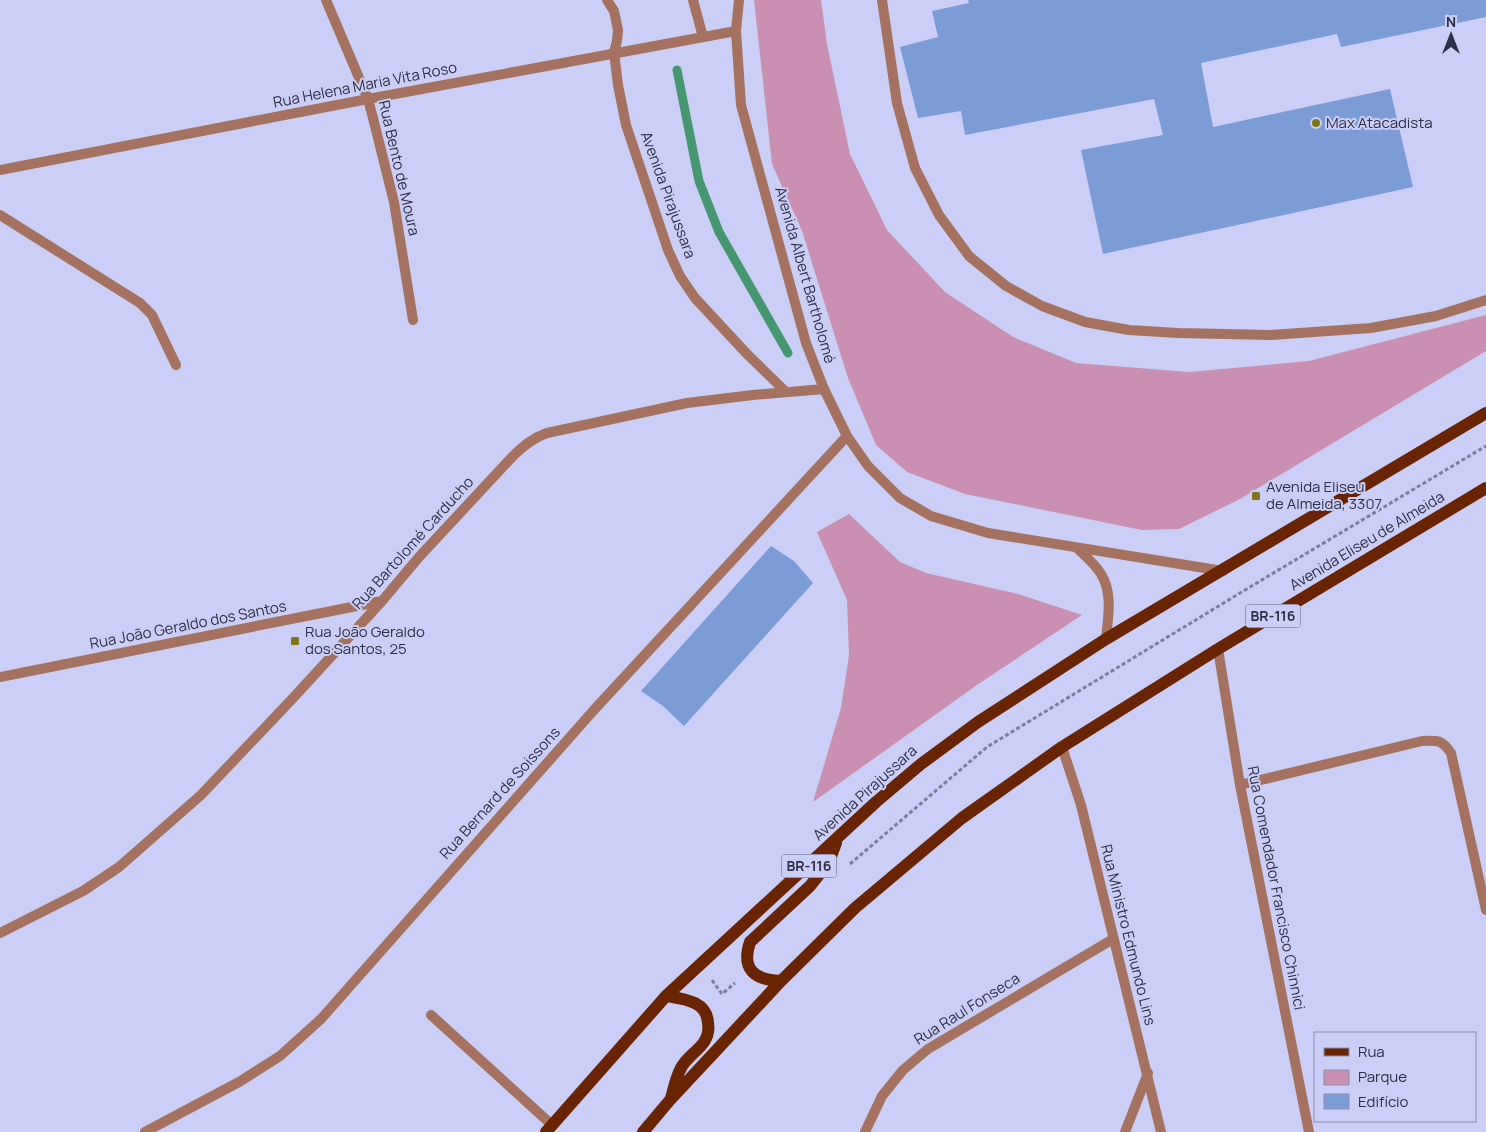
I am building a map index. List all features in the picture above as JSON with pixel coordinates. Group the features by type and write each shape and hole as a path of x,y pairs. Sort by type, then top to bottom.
{"main road":[{"name":"BR-116","path":"1106,639 1486,413"},
{"name":"Avenida Eliseu de Almeida","path":"1062,747 1218,649 1486,488"},
{"name":"Avenida Pirajussara","path":"549,1128 666,996 876,802 914,770 978,722 1106,639"},
{"name":"BR-116","path":"643,1132 670,1100 780,981 855,908 962,818 1062,747"},
{"path":"780,981 768,980 750,970 747,952 750,942 810,886 829,862 838,839"},
{"path":"666,996 684,999 703,1008 707,1015 708,1023 708,1032 704,1042 682,1066 670,1100"}],"street":[{"name":"Rua Bento de Moura","path":"326,0 368,99 394,202 414,320"},
{"name":"Avenida Pirajussara","path":"607,0 614,11 618,30 614,52 626,125 668,250 680,276 695,298 786,392"},
{"path":"693,0 703,37"},
{"name":"Avenida Albert Bartholomé","path":"739,0 736,31 741,105 806,343 824,389 847,436 868,466 900,498 931,516 988,533 1223,571"},
{"path":"882,0 897,103 915,168 940,215 968,256 1006,286 1042,306 1085,322 1129,330 1271,335 1371,328 1436,316 1486,300"},
{"name":"Rua Helena Maria Vita Roso","path":"0,170 614,52 736,31"},
{"path":"0,215 140,303 152,315 176,365"},
{"name":"Rua Bartolomé Carducho","path":"0,933 83,891 119,866 201,795 246,750 382,601 419,557 524,444 534,437 547,432 687,403 824,389"},
{"name":"Rua Bernard de Soissons","path":"144,1132 239,1082 280,1056 321,1019 593,711 847,436"},
{"path":"1077,548 1101,573 1106,584 1109,596 1106,639"},
{"name":"Rua João Geraldo dos Santos","path":"0,677 382,601"},
{"name":"Rua Comendador Francisco Chinnici","path":"1218,649 1240,785 1309,1132"},
{"path":"1240,785 1422,741 1435,740 1444,744 1451,753 1486,910"},
{"name":"Rua Ministro Edmundo Lins","path":"1062,747 1081,805 1161,1132"},
{"name":"Rua Raul Fonseca","path":"865,1132 882,1096 903,1070 928,1049 1113,939"},
{"path":"431,1015 549,1128"},
{"path":"1126,1132 1148,1073"}],"green space":[{"path":"754,0 821,0 827,44 850,154 887,230 945,292 1013,337 1076,363 1189,372 1309,361 1486,315 1486,351 1240,499 1179,529 1142,530 965,494 907,472 876,445 848,378 802,231 772,164"},
{"path":"849,514 900,562 926,573 1018,594 1082,615 977,685 813,802 841,708 849,655 847,600 817,532"}],"building":[{"name":"Max Atacadista","path":"968,0 1486,0 1486,17 1341,47 1337,34 1201,63 1213,127 1390,89 1413,187 1103,254 1081,150 1163,135 1154,99 965,135 961,111 918,118 900,47 938,37 932,11 969,3"},
{"path":"771,546 794,561 813,583 684,726 663,706 641,691"}],"waterway":[{"path":"677,70 699,181 719,232 788,353"}],"place":[{"name":"Max Atacadista","path":"1316,123"},
{"name":"Avenida Eliseu de Almeida, 3307","path":"1256,496"},
{"name":"Rua João Geraldo dos Santos, 25","path":"295,641"}]}
